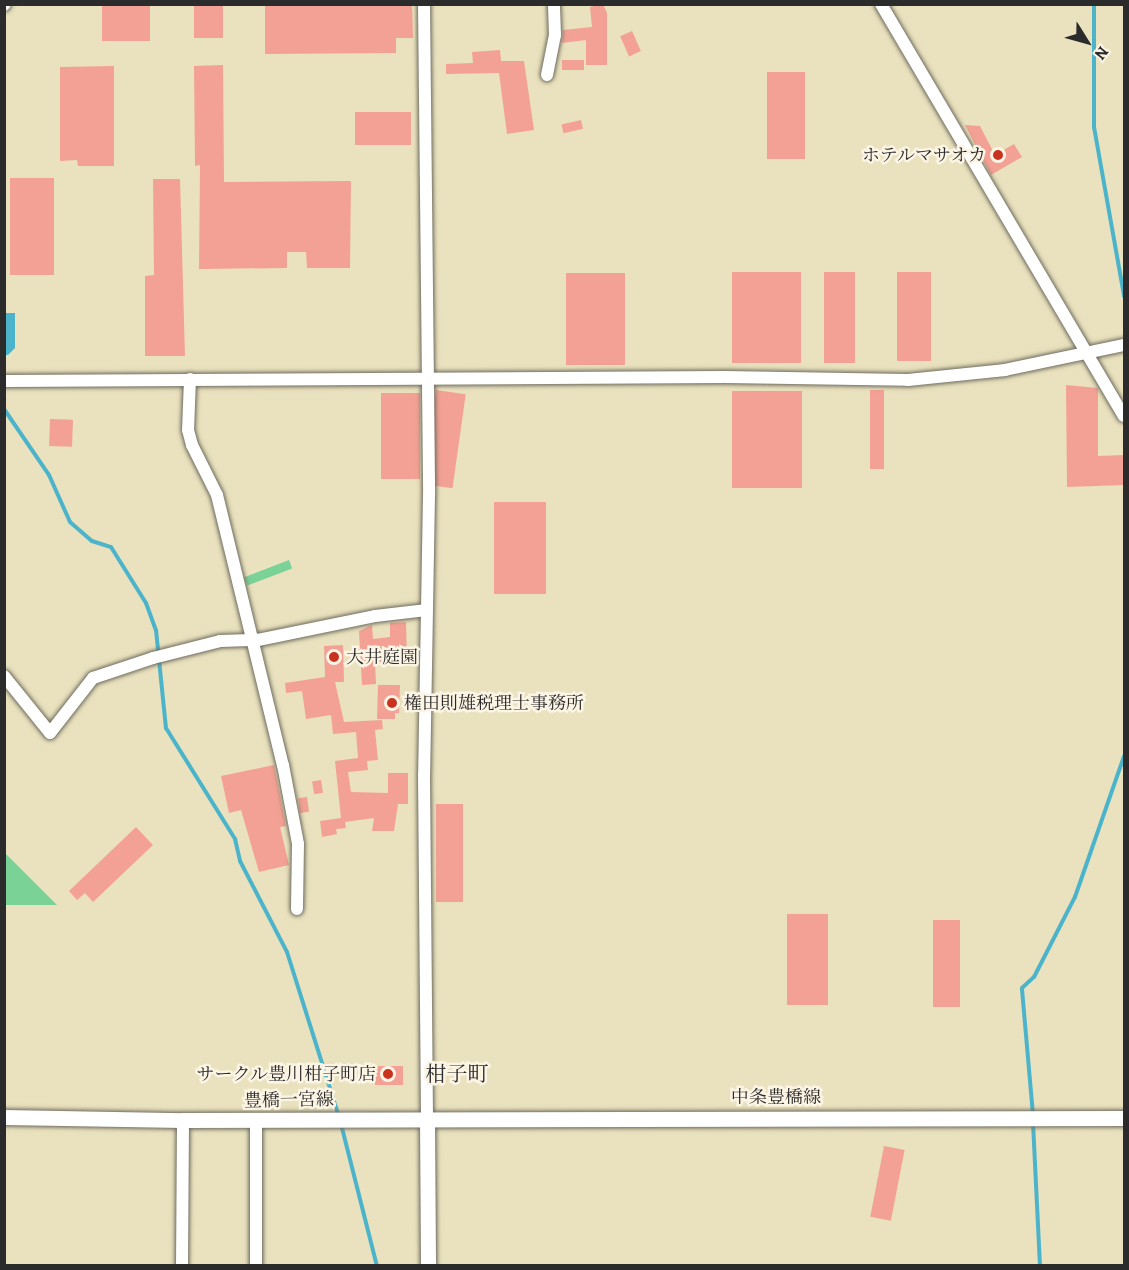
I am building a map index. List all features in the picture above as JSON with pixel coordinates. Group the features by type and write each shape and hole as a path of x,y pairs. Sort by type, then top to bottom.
{"main road":[{"name":"豊橋一宮線","path":"4,1116 183,1120 427,1119"},
{"name":"中条豊橋線","path":"427,1119 1125,1118"},
{"path":"427,1119 428,1266"}],"street":[{"path":"424,4 427,610 424,775 427,1119"},
{"path":"547,75 555,35 554,4"},
{"path":"881,4 1125,416"},
{"path":"4,381 190,379 426,381 725,377 908,380 1005,370 1125,345"},
{"path":"190,379 188,430 192,445 217,495 298,844 297,909"},
{"path":"4,676 50,733 93,678 158,657 220,641 252,640 375,616 427,610"},
{"path":"256,1119 256,1266"},
{"path":"182,1266 183,1120"}],"green space":[{"path":"289,560 292,568 247,586 244,577"},
{"path":"5,853 57,905 5,905"}],"water":[{"path":"4,313 15,313 15,348 8,355 5,355"}],"building":[{"path":"102,4 150,4 150,41 102,41"},
{"path":"194,4 223,4 223,38 194,38"},
{"path":"265,4 412,4 413,38 396,38 396,53 265,54"},
{"path":"603,4 607,13 607,65 586,65 586,40 562,43 563,30 592,27 590,7"},
{"path":"632,31 641,51 629,56 620,36"},
{"path":"500,50 501,61 524,61 534,130 507,134 499,73 446,74 446,64 473,63 472,52"},
{"path":"562,60 584,60 584,70 562,70"},
{"path":"223,65 224,182 351,181 350,268 307,268 306,252 287,252 287,268 199,269 200,165 195,166 194,66"},
{"path":"114,66 114,166 78,166 77,160 60,161 60,67"},
{"path":"767,72 805,72 805,159 767,159"},
{"path":"355,112 411,112 411,145 355,145"},
{"path":"581,120 583,129 564,133 562,124"},
{"path":"965,125 980,126 995,155 1014,144 1022,157 991,175"},
{"path":"10,178 54,178 54,275 10,275"},
{"path":"153,179 180,179 185,356 145,356 145,276 154,275"},
{"path":"732,272 801,272 801,363 732,363"},
{"path":"824,272 855,272 855,363 824,363"},
{"path":"897,272 931,272 931,361 897,361"},
{"path":"566,273 625,273 625,365 566,365"},
{"path":"1066,385 1098,388 1098,456 1125,455 1125,485 1067,487"},
{"path":"436,390 466,394 452,488 423,484"},
{"path":"870,390 884,390 884,469 870,469"},
{"path":"732,391 802,391 802,488 732,488"},
{"path":"381,393 420,393 420,479 381,479"},
{"path":"50,419 73,420 72,447 49,446"},
{"path":"494,502 546,502 546,594 494,594"},
{"path":"406,622 407,661 375,662 376,684 362,685 359,631 372,625 373,639 390,637 390,623"},
{"path":"343,645 344,682 335,682 344,722 382,720 383,729 375,730 378,760 367,761 368,770 348,772 351,792 388,793 388,773 408,773 408,804 398,804 394,831 372,831 374,818 345,822 346,828 336,829 337,834 322,837 320,821 341,818 335,761 358,758 356,732 333,734 331,715 306,719 302,691 286,693 285,683 325,677 324,646"},
{"name":"権田則雄税理士事務所","path":"378,685 400,685 399,713 395,713 395,719 377,719"},
{"path":"274,765 286,826 280,827 289,865 259,872 241,810 229,813 221,776"},
{"path":"321,780 323,793 314,794 312,781"},
{"path":"307,797 309,812 300,813 298,798"},
{"path":"436,804 463,804 463,902 436,902"},
{"path":"136,827 153,845 93,902 85,893 77,900 69,891"},
{"path":"787,914 828,914 828,1005 787,1005"},
{"path":"933,920 960,920 960,1007 933,1007"},
{"path":"375,1066 403,1066 403,1085 375,1085"},
{"path":"884,1146 905,1150 891,1221 870,1217"}],"waterway":[{"path":"1094,4 1094,127 1124,296"},
{"path":"4,409 49,475 70,522 92,541 111,547 146,603 156,630 166,728 235,839 240,861 287,952 339,1117"},
{"path":"1033,1115 1022,988 1034,977 1075,897 1124,756"},
{"path":"1033,1123 1040,1266"},
{"path":"341,1124 377,1266"}],"place":[{"name":"ホテルマサオカ","path":"998,155"},
{"name":"大井庭園","path":"334,657"},
{"name":"権田則雄税理士事務所","path":"392,703"},
{"name":"サークル豊川柑子町店","path":"388,1074"}],"district":[{"name":"柑子町","path":"457,1074"}]}
